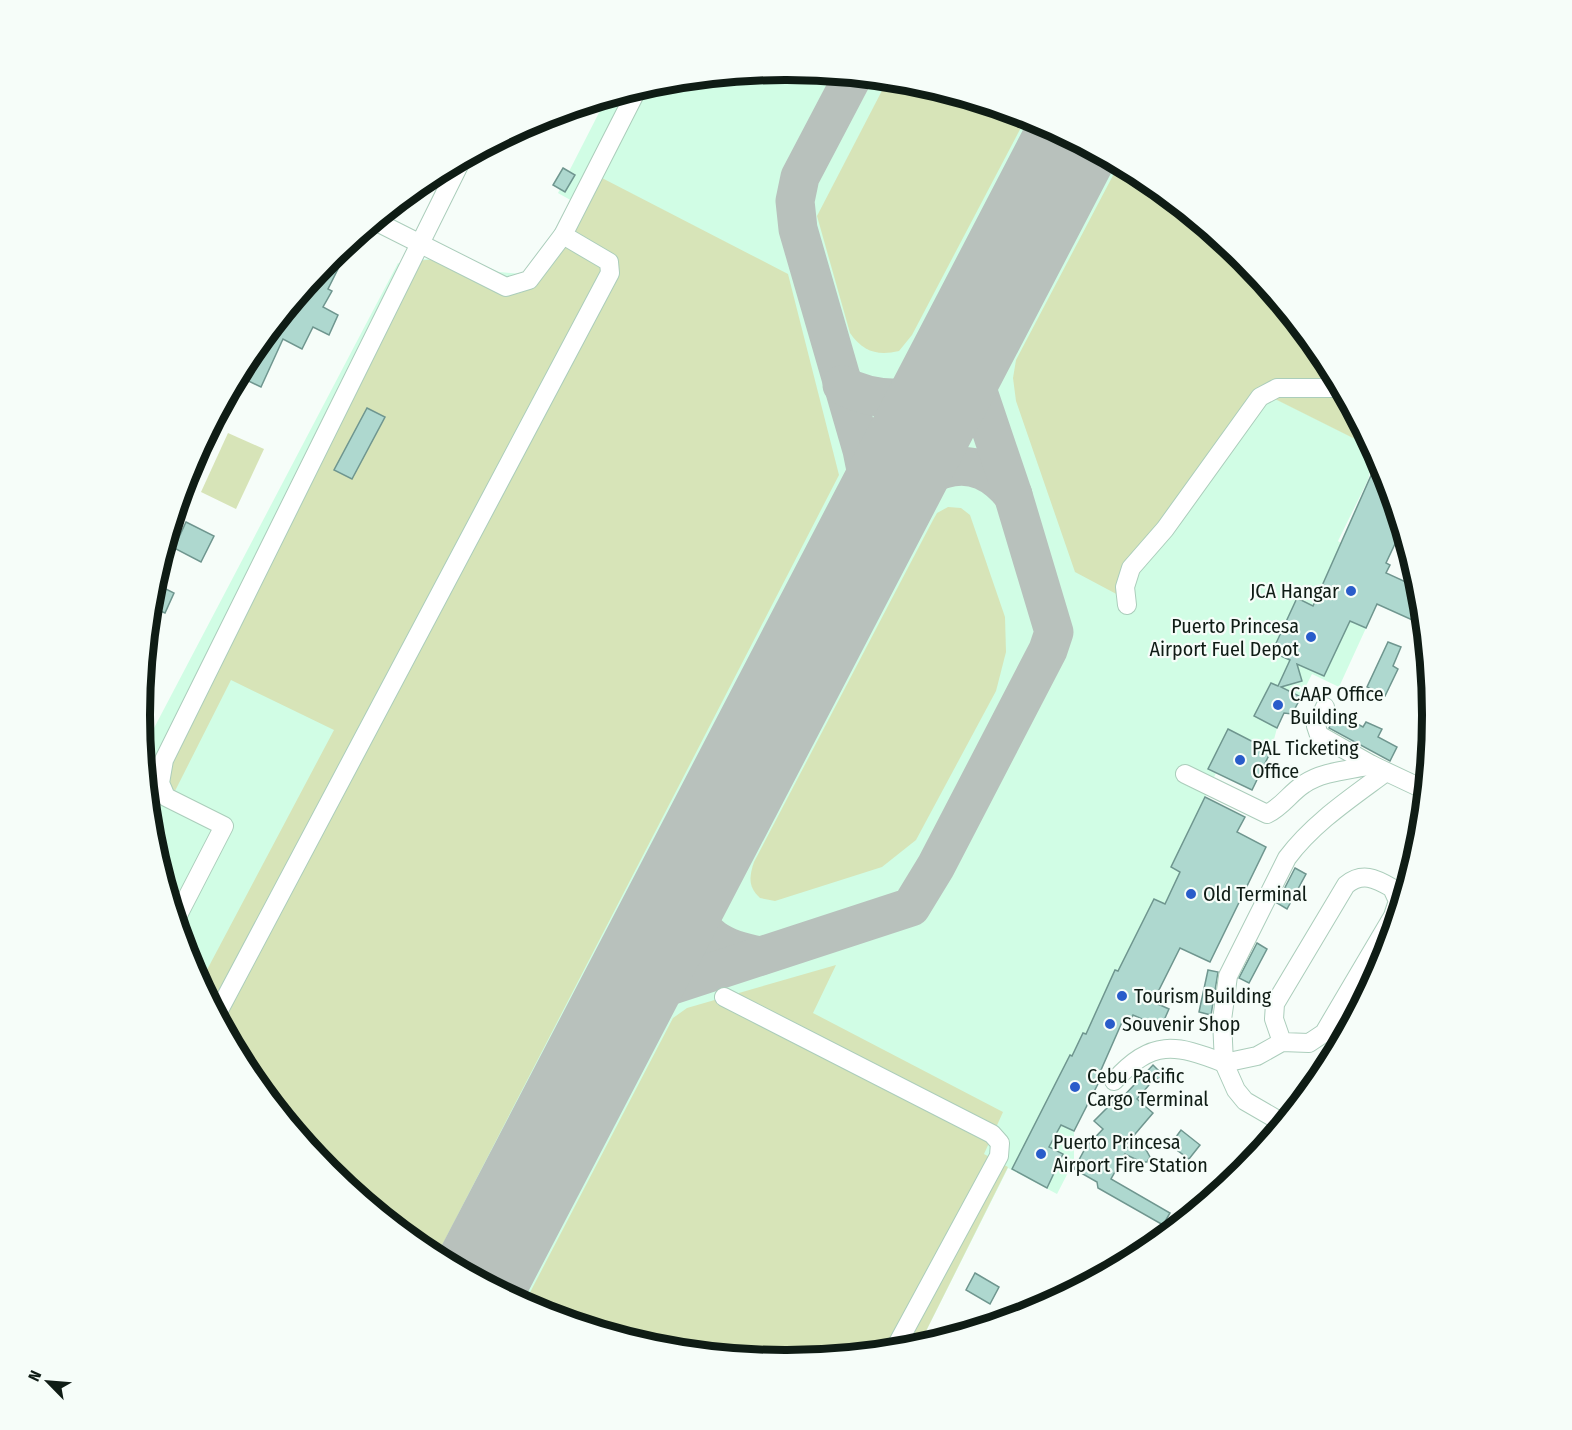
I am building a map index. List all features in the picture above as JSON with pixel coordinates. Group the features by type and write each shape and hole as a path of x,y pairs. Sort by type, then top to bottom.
{"street":[{"path":"382,225 506,287 528,279 562,235 633,99"},
{"path":"181,909 224,826 166,796 160,783 164,760 455,173"},
{"path":"221,1006 610,273 609,262 562,235"},
{"path":"1127,605 1125,587 1131,568 1164,529 1260,397 1277,388 1330,388"},
{"path":"1324,707 1316,726 1319,735 1379,769 1417,786"},
{"path":"1185,774 1268,814 1275,811 1304,784 1333,773 1379,769"},
{"path":"1276,1119 1245,1101 1236,1090 1224,1063 1222,1020 1228,976 1287,858 1311,830 1379,769"},
{"path":"1282,1042 1274,1019 1275,1004 1346,885 1356,877 1366,876 1392,888 1395,895"},
{"path":"1114,1081 1132,1062 1150,1052 1180,1047 1224,1063 1257,1056 1282,1042 1309,1042 1324,1033 1382,935"},
{"path":"724,997 992,1134 1000,1143 999,1156 900,1340"}],"shaded area":[{"path":"744,81 828,81 910,92 990,113 1067,145 1104,165 1173,211 1205,237 1264,296 1290,328 1336,397 1371,468 1368,480 1338,541 1384,577 1366,628 1339,687 1312,674 1292,714 1283,714 1271,751 1252,790 1216,773 1205,797 1245,817 1160,988 1149,983 1130,1023 1123,1020 1101,1070 1104,1072 1074,1131 1074,1161 1057,1194 1008,1168 924,1335 869,1345 828,1349 744,1349 703,1345 622,1329 582,1317 505,1285 468,1265 399,1219 367,1193 308,1134 282,1102 236,1033 216,996 184,919 163,839 156,798 151,734 398,263 409,268 412,262 433,257 439,245 499,272 522,274 530,269 574,202 558,193 602,107 662,92"},
{"path":"884,87 950,101 1022,125 912,335 899,351 878,353 872,351 860,345 850,333 817,216"},
{"path":"1115,172 1173,211 1205,237 1264,296 1314,362 1359,441 1265,394 1122,597 1075,572 1016,401 1013,378 1016,360"},
{"path":"602,178 788,274 839,475 441,1248 367,1193 308,1134 258,1068 236,1033 206,973 334,730 231,680 175,791 170,787 167,771 412,262 441,261 499,291 509,294 523,292 537,282 551,267 576,229"},
{"path":"228,433 264,449 236,509 201,492"},
{"path":"948,507 961,508 970,515 1005,617 1006,652 996,691 916,840 882,867 775,901 760,898 753,890 751,882 754,862 933,520 937,513"},
{"path":"836,965 813,1013 1003,1112 984,1154 1008,1167 924,1335 869,1345 828,1349 744,1349 703,1345 622,1329 582,1317 528,1295 673,1018 687,1008"}],"building":[{"path":"563,168 575,175 565,192 553,185"},
{"path":"342,261 328,289 332,291 323,307 338,315 329,335 313,327 302,349 283,339 261,387 247,380 258,362 308,296"},
{"path":"367,408 385,417 352,479 334,470"},
{"path":"1373,472 1397,540 1386,563 1390,565 1386,573 1407,583 1414,621 1377,604 1366,628 1350,621 1324,676 1297,664 1302,681 1281,687 1301,697 1292,714 1284,713 1277,728 1254,716 1271,683 1278,686 1290,660 1272,652 1297,598 1313,606"},
{"path":"186,522 214,536 201,562 174,548"},
{"path":"164,588 174,593 165,613 160,611"},
{"path":"1388,642 1401,647 1393,666 1398,669 1385,696 1367,687"},
{"path":"1337,713 1363,727 1366,722 1382,729 1378,737 1397,747 1390,761 1329,728"},
{"name":"PAL Ticketing Office","path":"1228,729 1271,751 1252,790 1208,769"},
{"path":"1205,797 1245,817 1237,832 1266,847 1210,962 1180,948 1153,1002 1169,1009 1161,1027 1133,1015 1130,1023 1123,1020 1101,1070 1104,1072 1074,1131 1061,1125 1049,1147 1063,1154 1047,1188 1012,1169 1070,1055 1072,1056 1083,1033 1086,1034 1115,970 1118,971 1154,899 1165,904 1180,872 1171,867"},
{"path":"1295,868 1306,874 1287,909 1277,903"},
{"path":"1257,943 1267,949 1249,983 1239,978"},
{"path":"1208,970 1218,972 1211,1015 1199,1012"},
{"path":"1153,1065 1164,1076 1147,1084 1149,1085 1137,1099 1153,1113 1124,1147 1145,1148 1150,1157 1147,1162 1141,1162 1125,1154 1111,1179 1170,1213 1163,1225 1098,1188 1097,1182 1074,1169 1086,1147 1103,1129 1094,1121 1115,1100 1117,1103"},
{"path":"1181,1130 1200,1145 1189,1159 1170,1145"},
{"path":"975,1273 999,1287 990,1304 966,1290"}],"taxiway":[{"path":"849,83 800,177 795,201 798,229 862,450 876,519"},
{"path":"842,385 879,397 906,397 918,394 941,381 964,350"},
{"path":"623,1005 654,991 911,907 936,866 1048,650 1054,632 1013,495 964,350"},
{"path":"887,498 935,472 951,467 966,466 982,470 997,479 1013,495"},
{"path":"678,899 712,938 731,948 760,956"}],"runway":[{"path":"483,1273 1070,146"}],"place":[{"name":"JCA Hangar","path":"1351,591"},
{"name":"Puerto Princesa Airport Fuel Depot","path":"1311,637"},
{"name":"CAAP Office Building","path":"1278,705"},
{"name":"PAL Ticketing Office","path":"1240,760"},
{"name":"Old Terminal","path":"1191,894"},
{"name":"Tourism Building","path":"1122,996"},
{"name":"Souvenir Shop","path":"1110,1024"},
{"name":"Cebu Pacific Cargo Terminal","path":"1075,1087"},
{"name":"Puerto Princesa Airport Fire Station","path":"1041,1154"}]}
